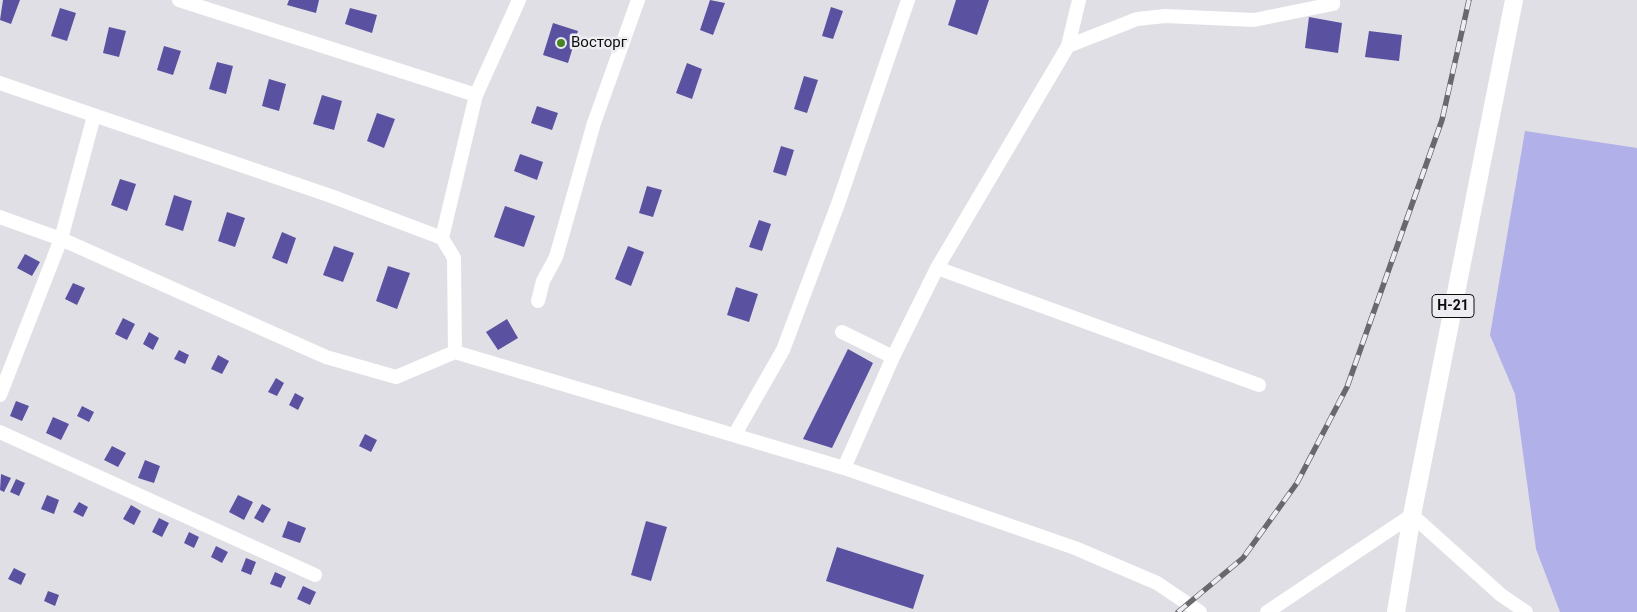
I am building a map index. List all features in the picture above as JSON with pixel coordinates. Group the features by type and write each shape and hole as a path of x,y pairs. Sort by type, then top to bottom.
{"main road":[{"name":"Н-21","path":"1396,612 1412,515 1514,0"}],"street":[{"path":"179,0 476,95"},
{"path":"442,238 476,95 519,0"},
{"path":"538,301 543,281 556,257 594,124 638,0"},
{"path":"735,434 783,350 838,204 908,0"},
{"path":"844,468 893,357 937,268 1068,46 1080,0"},
{"path":"1068,46 1137,19 1165,16 1254,20 1333,4 1334,0"},
{"path":"0,82 94,116 331,196 442,238 454,258 455,352"},
{"path":"0,395 61,239 94,116"},
{"path":"0,217 61,239 326,356 396,377 455,352 735,434 844,468 1074,548 1157,583 1200,612"},
{"path":"937,268 1259,385"},
{"path":"842,332 893,357"},
{"path":"0,432 316,575"},
{"path":"1267,612 1412,515 1501,595 1526,612"}],"shaded area":[{"path":"1525,131 1637,148 1637,612 1560,612 1536,549 1515,394 1490,335"}],"building":[{"path":"3,0 20,0 11,24 0,20"},
{"path":"289,0 319,0 316,13 287,5"},
{"path":"710,0 725,3 713,35 700,30"},
{"path":"956,0 989,0 977,35 948,25"},
{"path":"831,7 843,11 833,39 822,36"},
{"path":"60,8 76,13 67,41 51,36"},
{"path":"350,8 377,15 372,33 345,24"},
{"path":"1309,17 1342,23 1338,53 1305,48"},
{"name":"Восторг","path":"553,23 578,31 568,63 543,55"},
{"path":"109,27 126,31 119,57 103,53"},
{"path":"1369,31 1402,35 1399,61 1365,57"},
{"path":"164,46 181,51 173,75 157,70"},
{"path":"217,62 233,66 226,94 209,89"},
{"path":"687,63 702,69 692,99 676,93"},
{"path":"804,76 818,80 807,113 794,109"},
{"path":"269,79 286,84 279,111 262,106"},
{"path":"322,95 342,101 334,130 313,124"},
{"path":"537,106 558,113 552,130 531,123"},
{"path":"377,113 395,119 384,148 367,141"},
{"path":"781,146 794,150 786,176 773,172"},
{"path":"520,154 543,162 537,180 514,171"},
{"path":"120,179 136,184 127,211 111,205"},
{"path":"647,186 662,190 653,217 639,213"},
{"path":"174,195 192,201 183,231 165,225"},
{"path":"505,206 535,216 524,247 494,237"},
{"path":"227,212 245,218 235,247 218,241"},
{"path":"759,220 771,224 762,251 749,247"},
{"path":"282,232 296,238 287,264 272,258"},
{"path":"334,246 354,253 343,282 323,275"},
{"path":"628,246 644,252 631,286 615,279"},
{"path":"25,254 40,262 32,276 17,268"},
{"path":"388,266 410,273 397,309 376,301"},
{"path":"73,283 85,288 77,305 65,299"},
{"path":"736,287 758,294 749,322 727,315"},
{"path":"123,318 135,324 127,340 115,334"},
{"path":"507,319 518,338 498,350 486,332"},
{"path":"149,332 159,338 153,350 143,344"},
{"path":"848,349 873,363 832,448 803,439"},
{"path":"179,350 189,355 185,364 174,359"},
{"path":"218,355 229,361 222,374 211,369"},
{"path":"276,378 284,383 277,396 268,392"},
{"path":"295,393 304,398 298,410 289,405"},
{"path":"16,401 29,406 22,421 10,416"},
{"path":"82,406 94,412 89,422 77,416"},
{"path":"53,417 69,424 61,440 46,433"},
{"path":"365,434 377,440 371,452 359,446"},
{"path":"112,446 126,453 118,467 104,460"},
{"path":"145,460 160,466 154,483 138,478"},
{"path":"1,474 11,478 4,492 0,490"},
{"path":"16,479 25,483 19,496 10,492"},
{"path":"47,495 59,500 54,514 41,509"},
{"path":"238,495 253,502 244,520 229,512"},
{"path":"79,502 88,507 83,517 73,512"},
{"path":"262,504 271,509 263,523 254,518"},
{"path":"131,505 141,511 134,525 123,519"},
{"path":"159,518 169,523 162,537 152,532"},
{"path":"288,521 306,528 300,543 282,537"},
{"path":"646,521 667,527 651,581 631,575"},
{"path":"189,532 199,537 194,548 184,543"},
{"path":"216,546 228,552 222,563 211,557"},
{"path":"837,547 924,575 913,609 826,581"},
{"path":"246,558 256,562 251,575 241,571"},
{"path":"14,568 26,574 21,585 8,579"},
{"path":"275,572 286,577 281,588 270,584"},
{"path":"303,586 316,592 310,605 297,599"},
{"path":"48,591 59,595 55,606 44,601"}],"railway":[{"path":"1178,612 1243,558 1297,483 1347,387 1442,120 1469,0"}],"place":[{"name":"Восторг","path":"561,43"}]}
